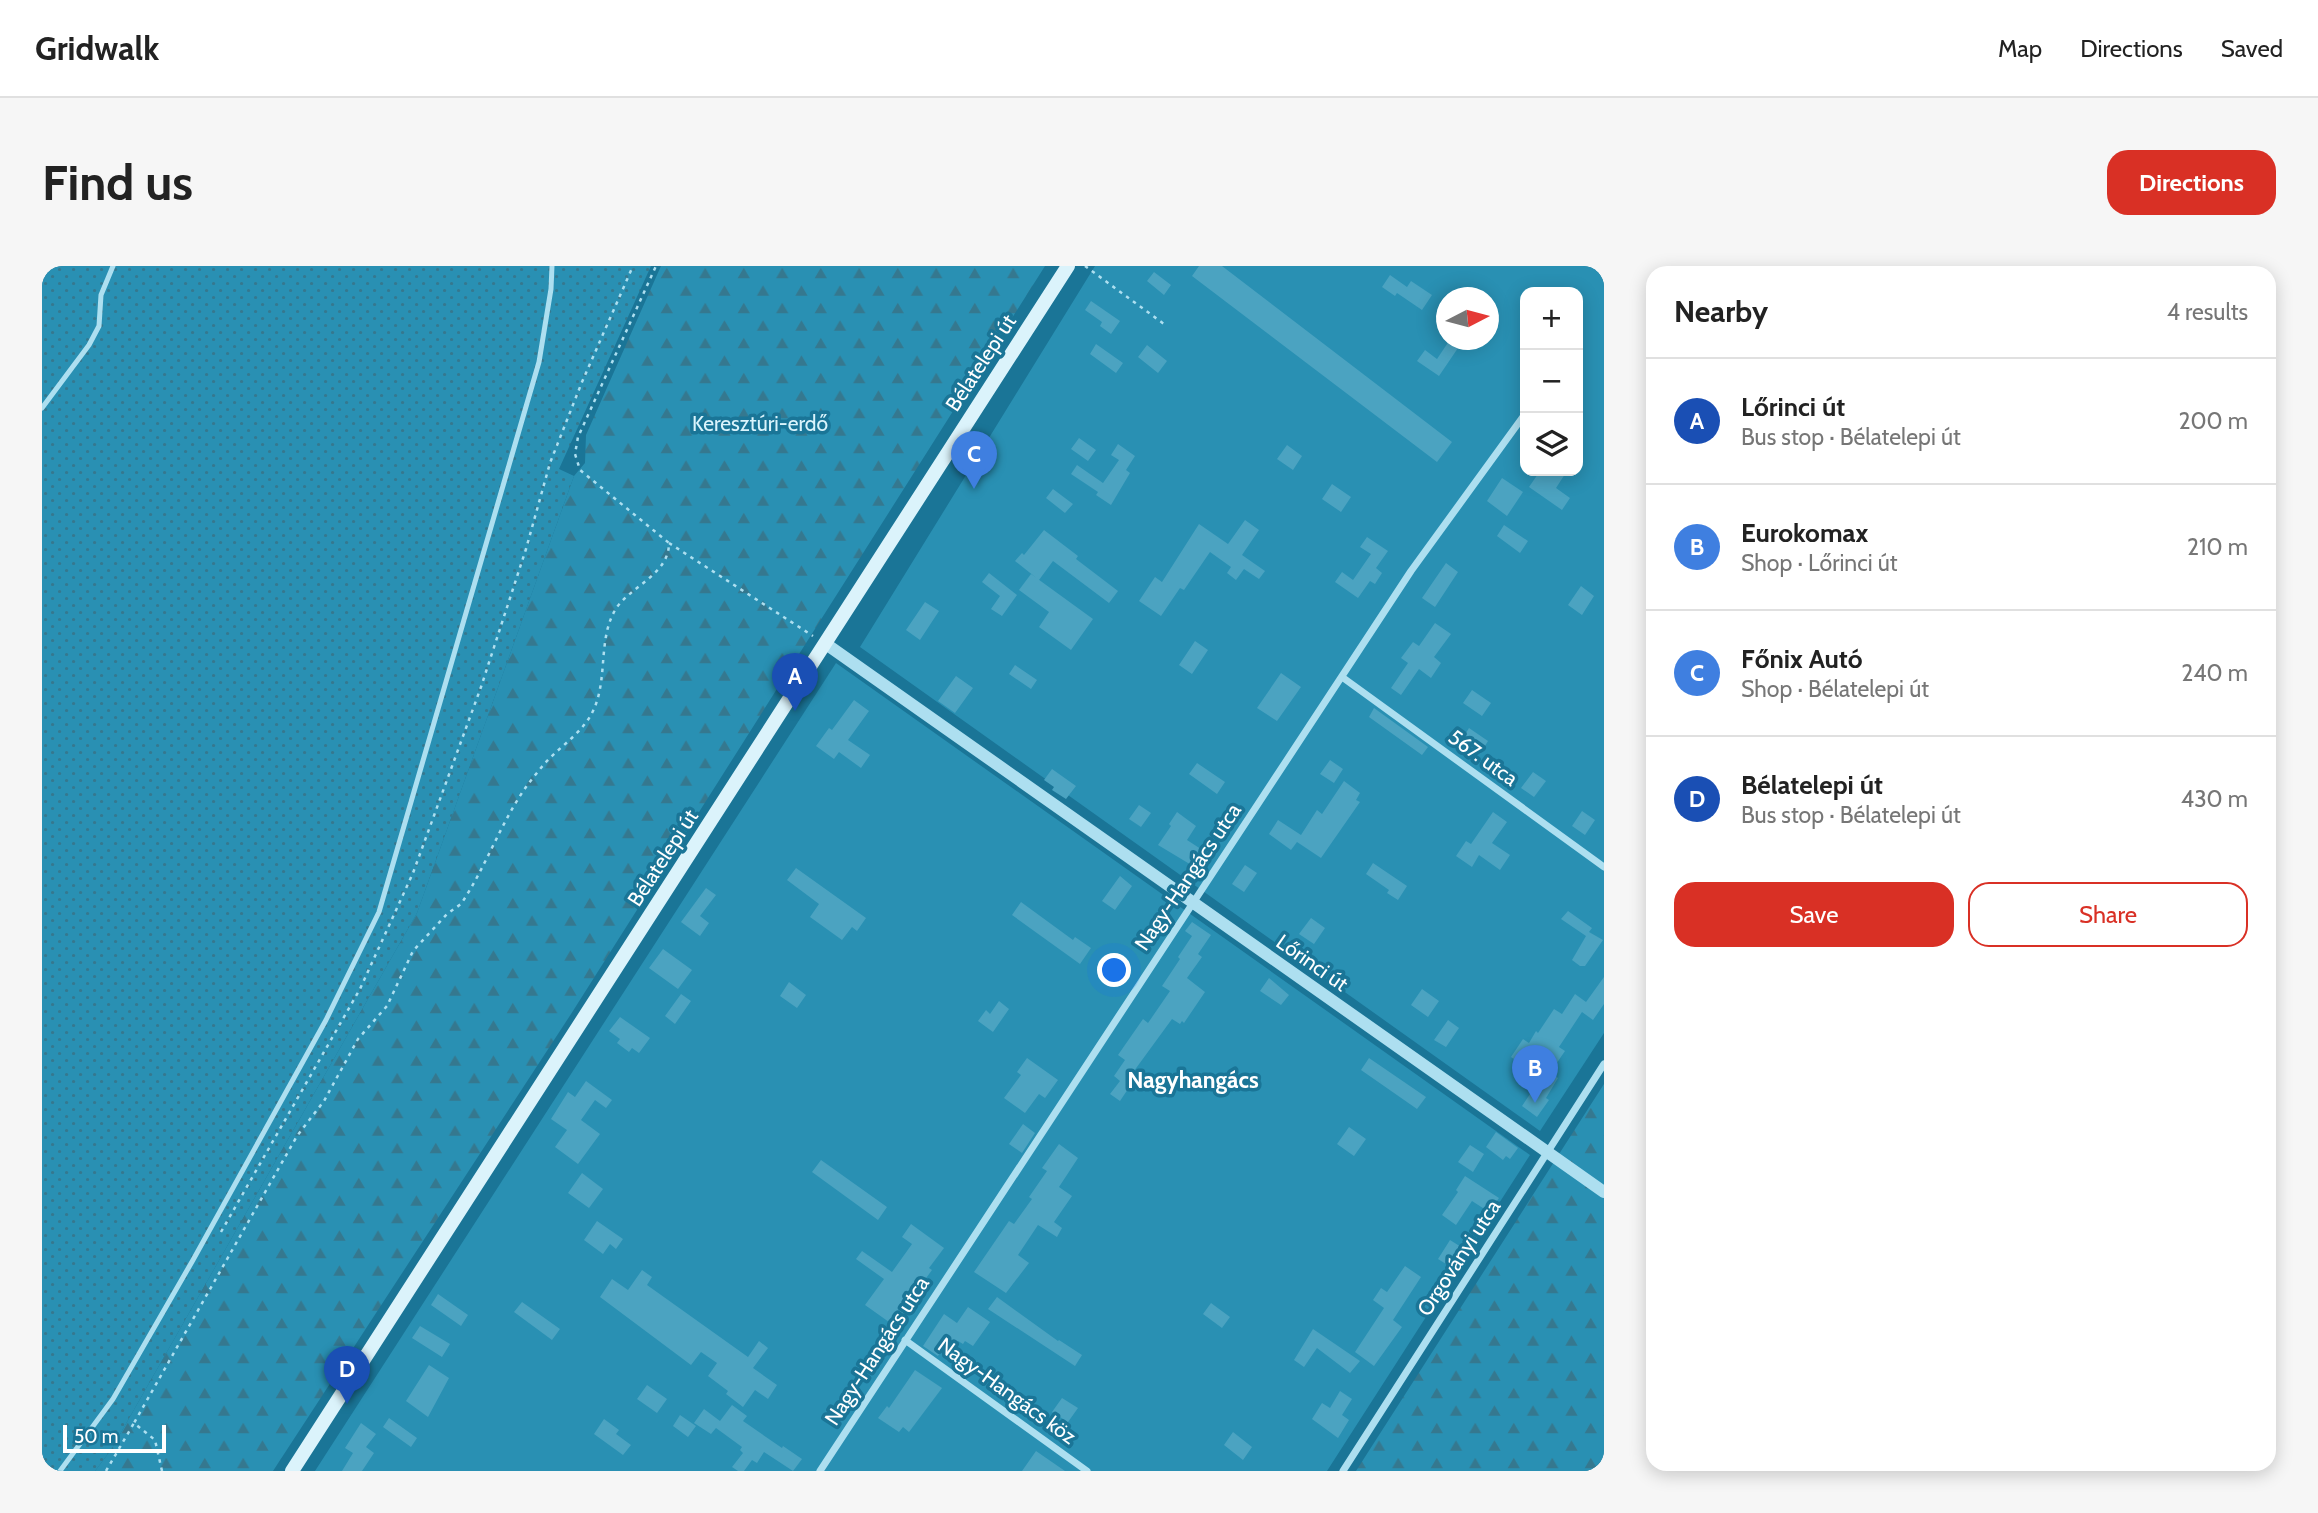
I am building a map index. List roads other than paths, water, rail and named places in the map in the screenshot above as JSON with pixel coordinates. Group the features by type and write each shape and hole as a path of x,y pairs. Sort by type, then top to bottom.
{"main road":[{"name":"Bélatelepi út","path":"292,1471 1069,266"}],"street":[{"name":"Nagy-Hangács utca","path":"820,1471 1411,571 1520,421"},
{"name":"Lőrinci út","path":"826,644 1604,1192"},
{"name":"567. utca","path":"1342,677 1604,867"},
{"name":"Orgoványi utca","path":"1343,1471 1604,1064"},
{"name":"Nagy-Hangács köz","path":"905,1340 1087,1471"}],"lane":[{"path":"42,408 89,345 99,326 101,295 113,266"},
{"path":"60,1471 113,1399 193,1260 327,1020 379,912 539,362 552,266"}],"place":[{"name":"Főnix Autó","path":"974,489"},
{"name":"Lőrinci út","path":"795,711"},
{"name":"Eurokomax","path":"1535,1103"},
{"name":"Bélatelepi út","path":"347,1404"}],"district":[{"name":"Nagyhangács","path":"1193,1080"}],"park label":[{"name":"Keresztúri-erdő","path":"760,424"}]}
